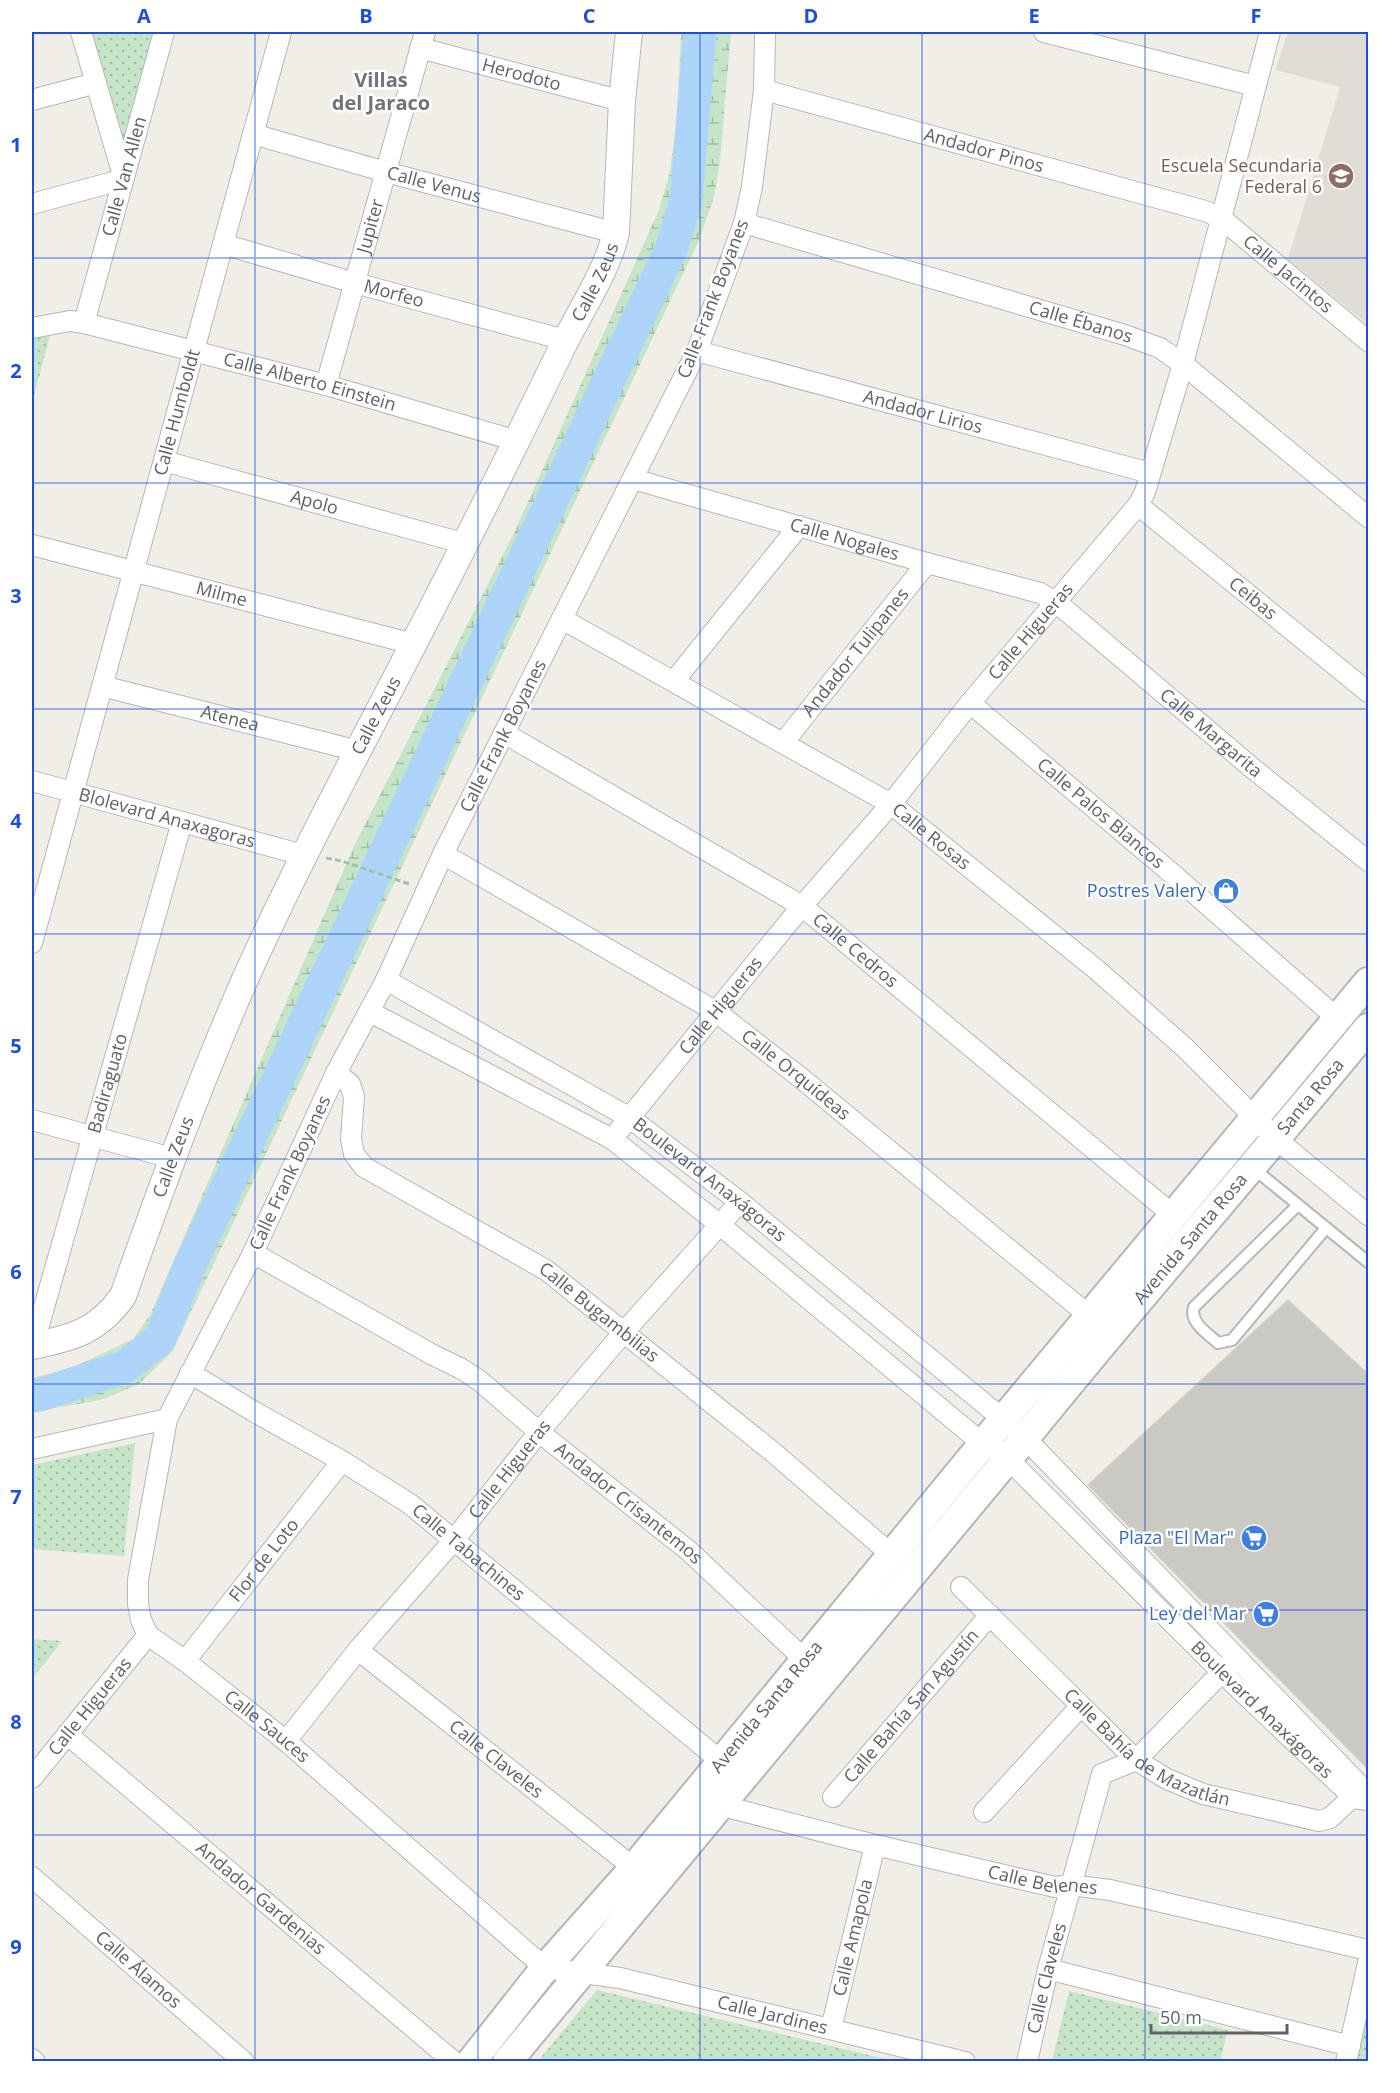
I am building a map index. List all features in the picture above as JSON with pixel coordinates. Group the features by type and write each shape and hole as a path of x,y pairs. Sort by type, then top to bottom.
{"main road":[{"name":"Avenida Santa Rosa","path":"507,2061 719,1804 1005,1440 1241,1158 1256,1117 1368,982"},
{"name":"Santa Rosa","path":"1241,1158 1276,1139 1368,1028"},
{"name":"Avenida Santa Rosa","path":"1100,1324 1173,1215 1241,1158"},
{"name":"Avenida Santa Rosa","path":"471,2061 545,1968 634,1868 893,1556 1005,1440"}],"street":[{"path":"32,204 124,179 81,32"},
{"name":"Calle Van Allen","path":"84,323 164,32"},
{"name":"Calle Humboldt","path":"32,943 281,32"},
{"name":"Calle Zeus","path":"32,1346 95,1326 110,1313 123,1296 172,1158 245,979 303,855 466,544 603,268 616,233 622,101 629,32"},
{"name":"Calle Frank Boyanes","path":"167,1419 253,1253 336,1073 387,980 444,854 697,351 744,223 752,187 764,90 765,32"},
{"path":"1044,32 1255,86"},
{"name":"Calle Higueras","path":"612,1139 802,906 891,804 970,703 1138,505 1145,492 1149,472 1183,364 1213,214 1255,86 1270,32"},
{"name":"Herodoto","path":"423,40 622,101"},
{"name":"Jupiter","path":"326,385 423,40"},
{"path":"32,100 96,82"},
{"name":"Andador Pinos","path":"764,90 1213,214"},
{"name":"Calle Venus","path":"253,134 616,233"},
{"name":"Calle Jacintos","path":"1213,214 1368,341"},
{"name":"Calle Ébanos","path":"744,223 1125,335 1160,348 1183,364 1368,517"},
{"name":"Morfeo","path":"223,244 355,283 566,340"},
{"name":"Calle Alberto Einstein","path":"32,328 62,322 84,323 326,385 517,441"},
{"name":"Andador Lirios","path":"697,351 1149,472"},
{"name":"Apolo","path":"164,461 466,544"},
{"name":"Calle Nogales","path":"633,479 1040,593 1056,602"},
{"name":"Ceibas","path":"1138,505 1368,692"},
{"path":"674,681 800,526"},
{"name":"Milme","path":"32,545 413,644"},
{"name":"Andador Tulipanes","path":"783,743 927,563"},
{"name":"Calle Margarita","path":"1056,602 1251,767 1368,861"},
{"name":"Calle Rosas","path":"562,619 891,804 1097,970 1184,1047 1256,1117"},
{"name":"Atenea","path":"102,686 358,751"},
{"name":"Calle Palos Blancos","path":"970,703 1169,871 1338,1019"},
{"name":"Calle Cedros","path":"504,733 802,906 1173,1215"},
{"name":"Blolevard Anaxagoras","path":"32,781 303,855"},
{"name":"Badiraguato","path":"32,1346 182,822"},
{"name":"Calle Orquídeas","path":"444,854 715,1011 801,1078 1100,1324"},
{"name":"Boulevard Anaxágoras","path":"387,980 630,1118 740,1202 1005,1440 1236,1658 1363,1795"},
{"name":"Boulevard Anaxágoras","path":"370,1012 612,1139 720,1225 1005,1440 1222,1672 1363,1795"},
{"name":"Calle Bugambilias","path":"336,1073 350,1084 354,1097 351,1140 354,1154 364,1167 546,1270 774,1453 893,1556"},
{"path":"1256,1117 1276,1139 1368,1215"},
{"path":"32,1120 172,1158"},
{"name":"Calle Higueras","path":"286,1741 357,1650 454,1540 539,1432 624,1332 740,1202"},
{"name":"Andador Crisantemos","path":"253,1253 480,1381 539,1432 689,1551 805,1660"},
{"name":"Calle Tabachines","path":"190,1373 342,1461 410,1504 722,1762"},
{"path":"32,1449 167,1419 138,1580 138,1604 141,1620 148,1635"},
{"name":"Flor de Loto","path":"185,1661 342,1461"},
{"name":"Calle Bahía de Mazatlán","path":"961,1587 1136,1760 1167,1779 1203,1794 1306,1820 1319,1821 1330,1818 1363,1795"},
{"name":"Calle Bahía San Agustín","path":"833,1797 990,1615"},
{"name":"Calle Higueras","path":"32,1778 148,1635"},
{"name":"Calle Sauces","path":"148,1635 185,1661 286,1741 545,1968"},
{"name":"Calle Claveles","path":"357,1650 634,1868"},
{"name":"Calle Claveles","path":"1027,2061 1048,1970 1102,1774 1136,1760 1236,1658"},
{"path":"984,1812 1080,1707"},
{"name":"Andador Gardenias","path":"66,1734 454,2061"},
{"name":"Calle Belenes","path":"719,1804 875,1845 1055,1887 1070,1886 1110,1890 1368,1950"},
{"name":"Calle Amapola","path":"831,2029 875,1845"},
{"name":"Calle Álamos","path":"32,1877 244,2061"},
{"path":"1048,1970 1348,2054 1368,1963"},
{"path":"545,1968 580,1973"},
{"name":"Calle Jardines","path":"580,1973 620,1977 965,2061"}],"lane":[{"path":"1241,1158 1368,1262"},
{"path":"1298,1205 1194,1307 1191,1314 1193,1320 1218,1342 1232,1340 1326,1228"}],"path":[{"path":"342,861 403,882"}],"shaded area":[{"name":"Escuela Secundaria Federal 6","path":"1288,32 1368,32 1368,325 1288,259 1340,87 1275,70"}],"green space":[{"path":"92,32 155,32 124,149"},
{"path":"681,32 731,32 720,161 714,197 699,240 172,1352 139,1384 101,1400 32,1412 32,1378 72,1368 133,1339 150,1315 355,844 514,533 659,210 670,171 677,118"},
{"path":"51,331 32,405 32,336"},
{"path":"135,1443 124,1556 32,1549 32,1465"},
{"path":"32,1639 62,1641 32,1679"},
{"path":"1368,1963 1368,2061 1345,2061"},
{"path":"597,1990 894,2061 538,2061"},
{"path":"1069,1991 1228,2030 1220,2061 1052,2061"}],"building":[{"name":"Plaza \"El Mar\"","path":"1288,1300 1368,1374 1368,1769 1088,1485"}],"waterway":[{"path":"32,1396 126,1366 160,1339 190,1265 672,247 686,200 700,32"}],"place":[{"name":"Escuela Secundaria Federal 6","path":"1341,176"},
{"name":"Postres Valery","path":"1226,891"},
{"name":"Plaza \"El Mar\"","path":"1254,1538"},
{"name":"Ley del Mar","path":"1266,1614"}],"district":[{"name":"Villas del Jaraco","path":"381,92"}]}
